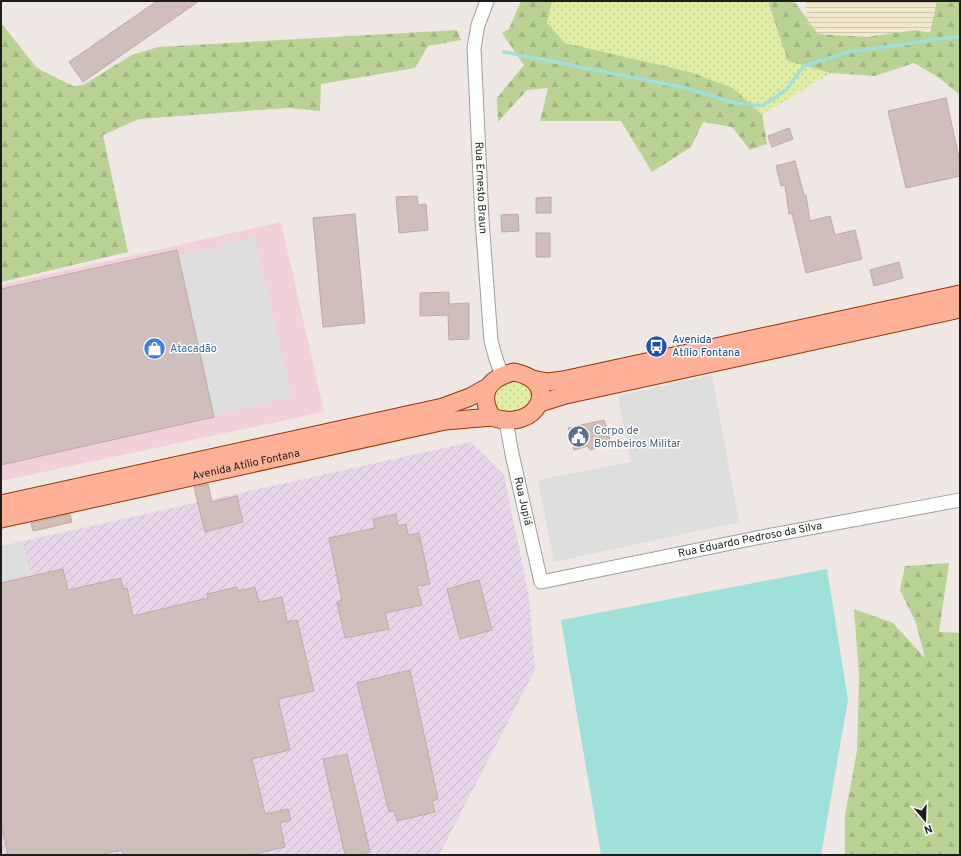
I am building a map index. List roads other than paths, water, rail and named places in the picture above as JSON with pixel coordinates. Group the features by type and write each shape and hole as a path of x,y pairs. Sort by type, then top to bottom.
{"main road":[{"path":"960,294 563,380 547,382 532,379 523,374 514,372 502,375 495,379 488,387 485,398 487,408 499,419 515,421 532,413 540,404 566,395 960,308"},
{"path":"532,379 540,390 540,404"},
{"name":"Avenida Atílio Fontana","path":"1,504 443,407 470,397 488,387"},
{"name":"Avenida Atílio Fontana","path":"1,519 445,421 499,419"}],"street":[{"name":"Rua Ernesto Braun","path":"487,1 478,24 474,48 475,86 482,220 491,342 502,375"},
{"name":"Rua Jupiá","path":"499,419 512,454 541,582"},
{"name":"Rua Eduardo Pedroso da Silva","path":"541,582 756,538 960,500"}],"water":[{"path":"827,569 848,700 821,855 601,855 561,620"}],"waterway":[{"path":"504,52 686,88 734,103 762,106 786,90 804,66 849,52 960,36"}],"place":[{"name":"Avenida Atílio Fontana","path":"657,346"},
{"name":"Atacadão","path":"155,349"},
{"name":"Corpo de Bombeiros Militar","path":"578,437"}]}
